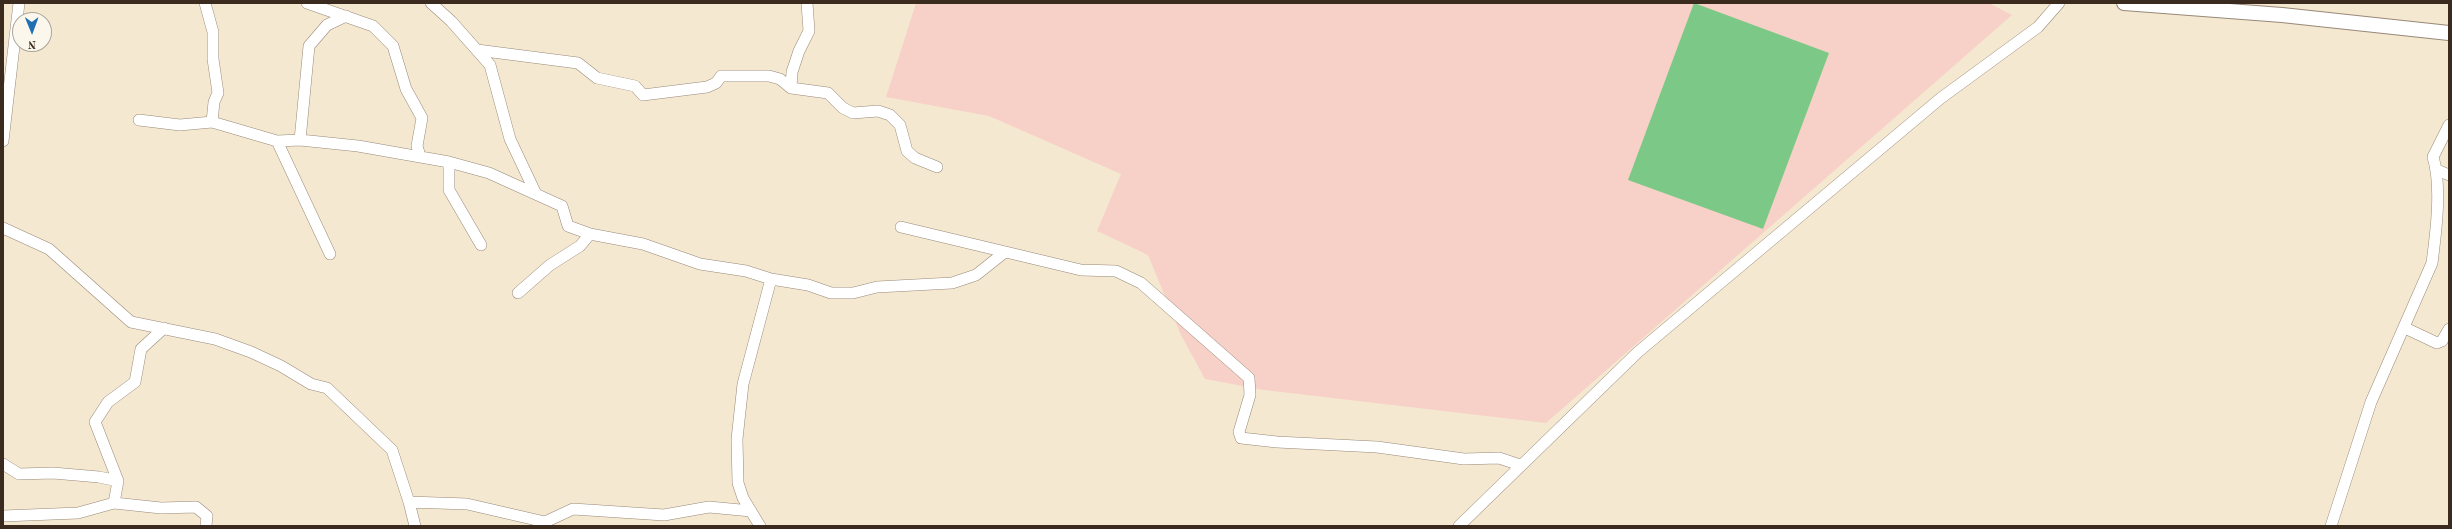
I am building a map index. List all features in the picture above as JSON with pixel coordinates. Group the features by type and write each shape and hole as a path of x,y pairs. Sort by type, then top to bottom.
{"main road":[{"path":"2124,3 2282,15 2449,33"}],"street":[{"path":"3,141 19,3"},
{"path":"205,3 214,42 213,59 218,93 214,102 212,122"},
{"path":"307,3 373,26 393,46 406,89 422,118 417,146 420,156"},
{"path":"430,3 451,21 490,65 510,139 536,194"},
{"path":"790,88 792,72 799,51 809,31 807,3"},
{"path":"1459,526 1520,465 1638,352 1941,98 2038,27 2059,3"},
{"path":"300,140 308,46 327,25 346,16"},
{"path":"477,50 578,64 597,78 635,86 643,95 708,87 716,83 720,76 769,76 780,79 790,88 828,94 843,108 853,113 878,111 890,115 900,125 907,151 915,158 937,167"},
{"path":"139,120 180,125 212,122 277,140 300,140 358,146 449,162 489,173 562,206 568,226 590,234 644,244 700,264 746,271 771,279 808,285 831,293 853,293 877,287 900,285 952,283 976,275 1005,252"},
{"path":"2331,526 2371,402 2405,328 2432,263 2437,170 2433,156 2449,125"},
{"path":"277,140 330,254"},
{"path":"449,162 449,190 481,245"},
{"path":"2437,170 2449,175"},
{"path":"901,227 952,241 1081,270 1116,271 1141,283 1249,378 1250,395 1240,432 1242,438 1276,442 1378,447 1464,459 1499,458 1520,465"},
{"path":"3,228 48,249 132,322 215,340 251,352 281,366 311,384 326,388 392,450 409,502 415,526"},
{"path":"518,293 550,265 580,246 590,234"},
{"path":"760,526 738,483 740,405 771,279"},
{"path":"114,503 118,481 103,447 95,422 108,402 135,382 140,348 164,328"},
{"path":"2405,328 2437,343 2442,341 2449,330"},
{"path":"3,464 19,474 53,472 99,477 118,481"},
{"path":"409,502 467,504 545,522 574,509 664,515 709,507 751,511"},
{"path":"3,516 78,513 114,503 161,508 196,507 207,516 206,526"}],"shaded area":[{"path":"916,3 1989,3 2012,15 1546,423 1264,390 1205,379 1181,335 1148,255 1097,231 1121,174 989,116 886,97"}],"green space":[{"path":"1694,3 1829,53 1763,229 1628,180"}]}
